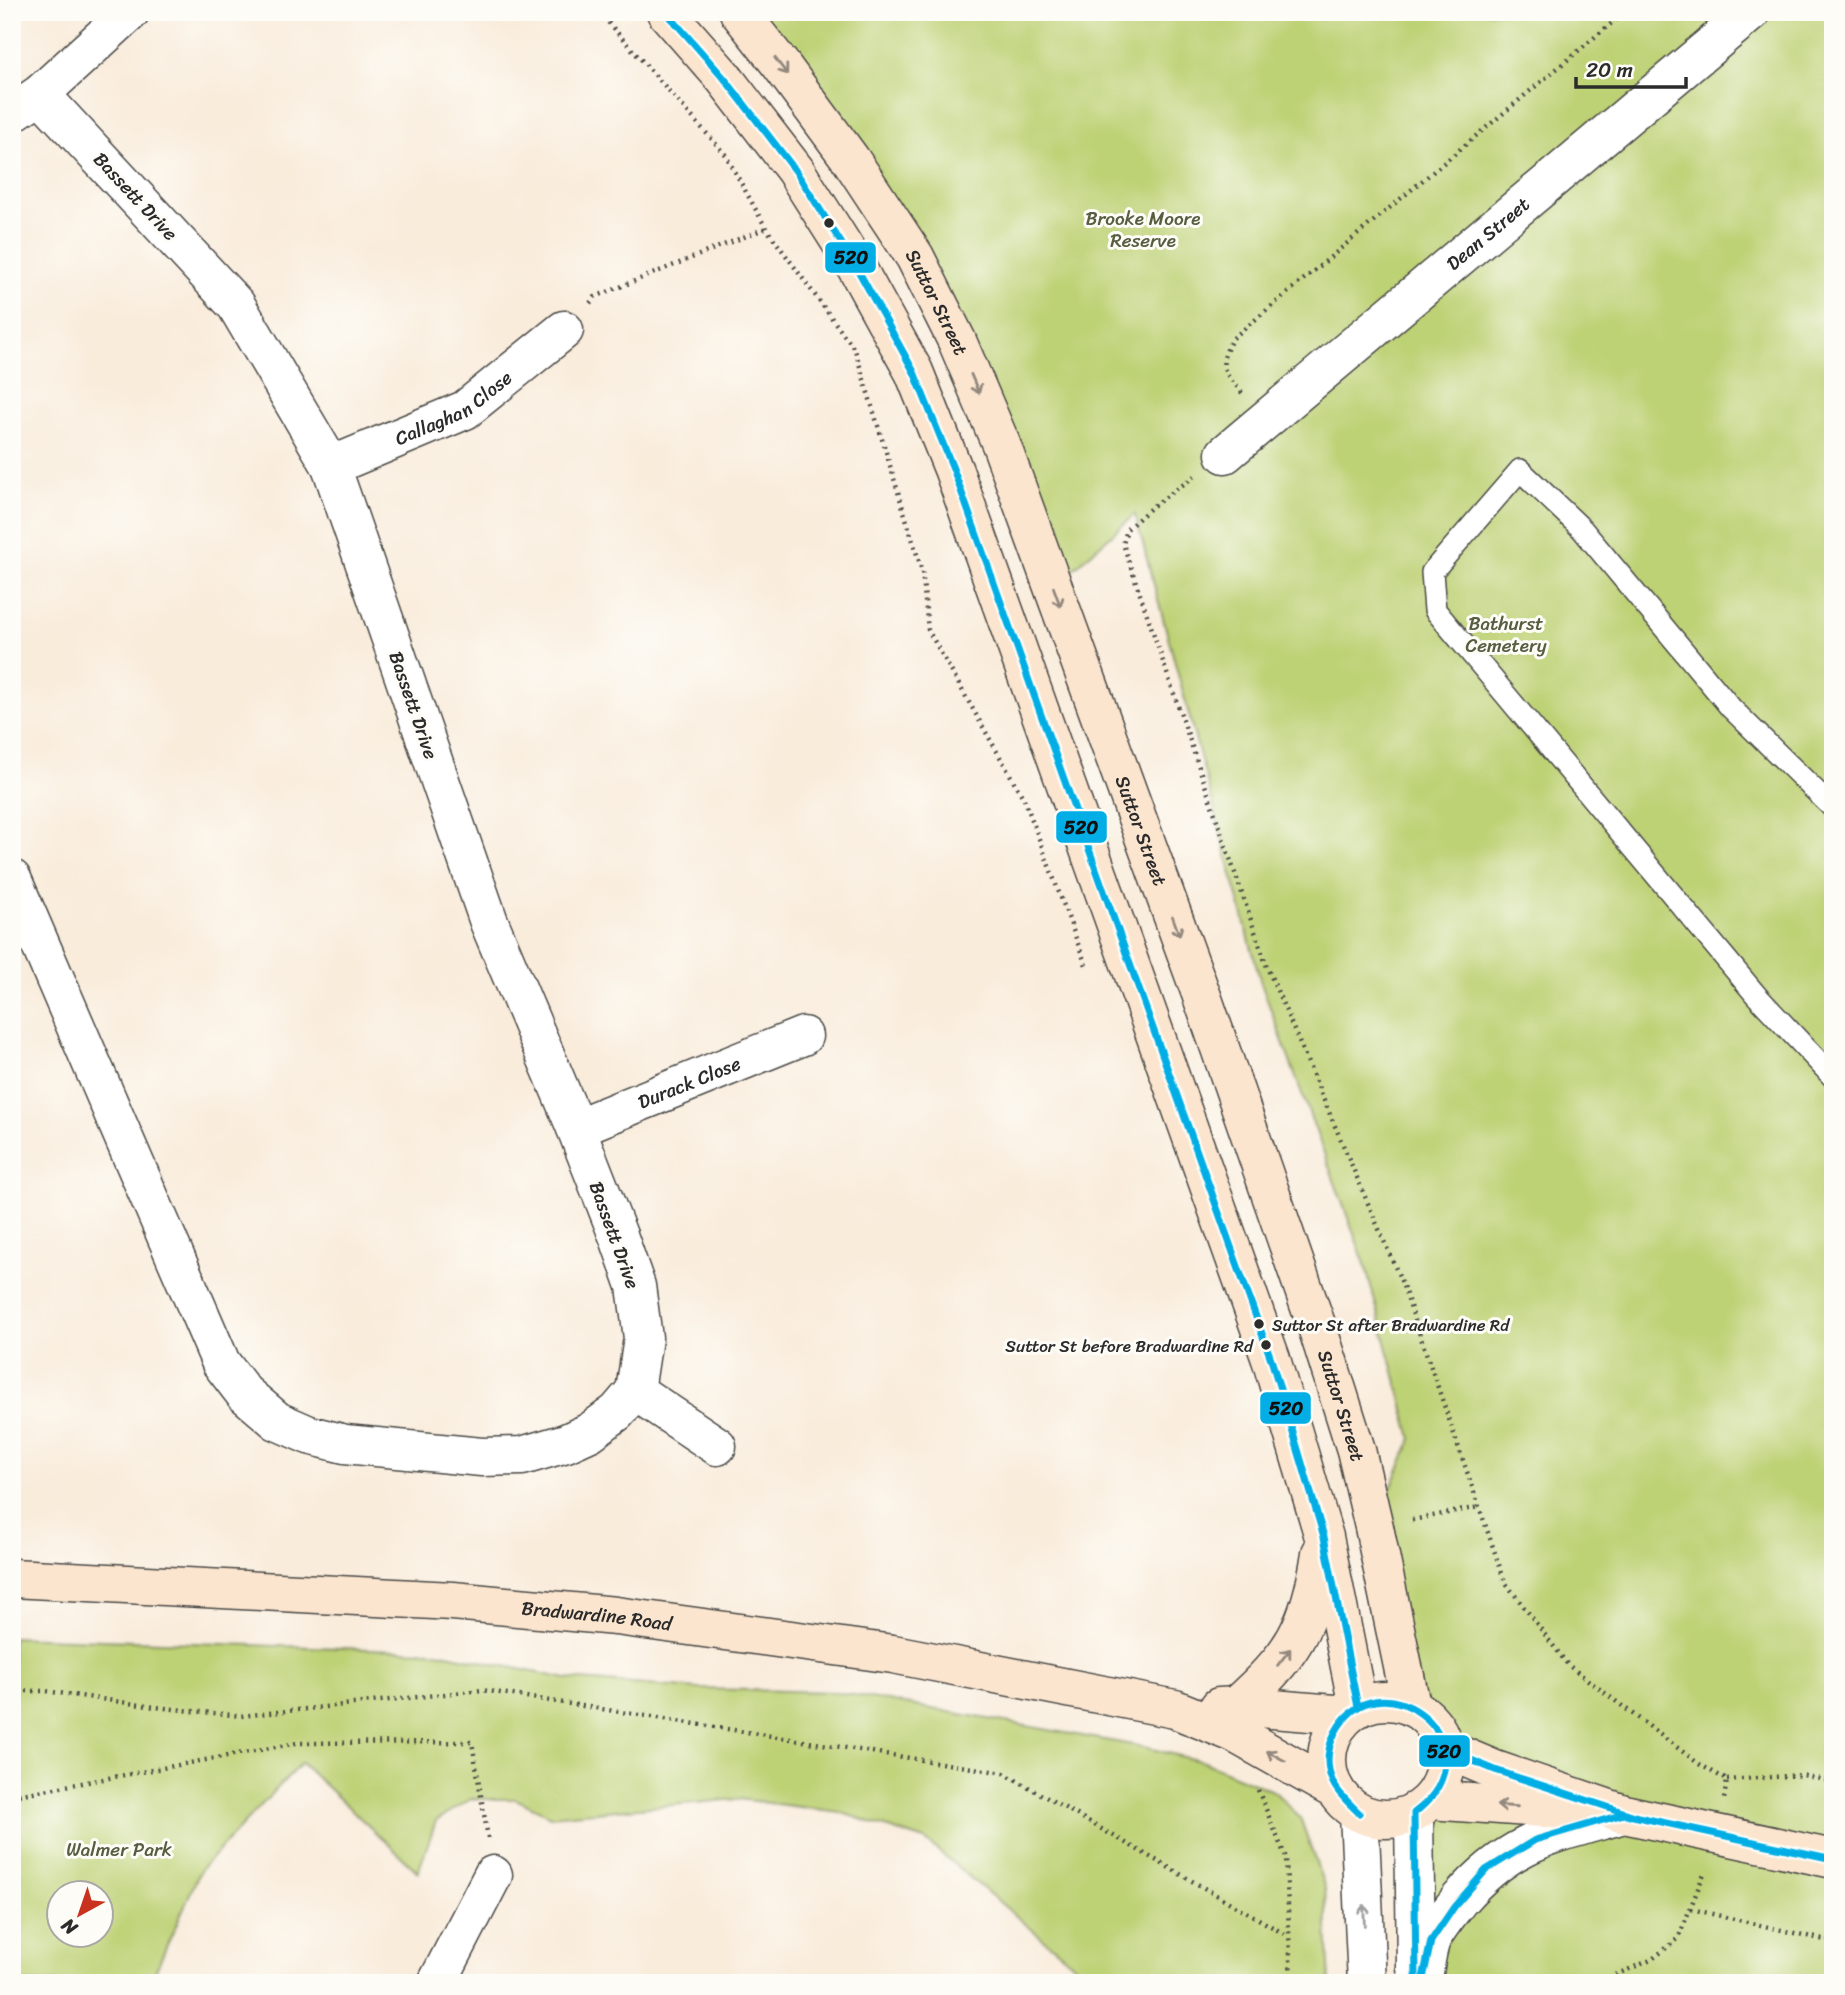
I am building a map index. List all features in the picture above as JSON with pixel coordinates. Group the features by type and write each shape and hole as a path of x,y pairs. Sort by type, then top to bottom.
{"main road":[{"path":"666,12 724,78 795,170 854,263 914,372 954,471 1271,1359 1324,1538 1352,1711"},
{"name":"Suttor Street","path":"739,12 851,160 915,257 957,341 1000,444 1204,1002 1319,1333 1362,1476 1411,1706"},
{"path":"1235,1719 1288,1653 1304,1623 1316,1587 1324,1538"},
{"name":"Bradwardine Road","path":"12,1578 453,1601 617,1616 893,1654 1235,1719 1352,1711"},
{"path":"1422,1806 1438,1789 1443,1777 1445,1749 1438,1731 1426,1716 1411,1706 1384,1700 1352,1711 1331,1737 1327,1764 1347,1801 1387,1819 1422,1806 1623,1814"},
{"name":"Bradwardine Road","path":"1235,1719 1347,1801"},
{"path":"1445,1749 1495,1770 1623,1814 1833,1859"}],"street":[{"path":"26,104 130,12"},
{"name":"Dean Street","path":"1225,454 1751,12"},
{"name":"Bassett Drive","path":"26,104 236,305 331,466 489,922 576,1128 636,1286 643,1338 635,1391"},
{"name":"Callaghan Close","path":"331,466 465,410 564,330"},
{"path":"15,893 221,1363 244,1393 277,1421 309,1435 345,1444 482,1457 522,1456 566,1443 590,1432 617,1412 635,1391 716,1446"},
{"name":"Durack Close","path":"576,1128 803,1036"},
{"path":"1347,1801 1367,1983"},
{"path":"1416,1983 1422,1806"},
{"path":"1422,1983 1431,1941 1454,1907 1486,1870 1535,1840 1623,1814"},
{"path":"437,1983 494,1875"}],"lane":[{"path":"1833,808 1731,708 1582,529 1520,470 1432,572 1435,610 1756,995 1833,1077"}],"path":[{"path":"599,12 725,154 766,228 855,350 922,571 928,631 1025,801 1087,968"},
{"path":"1265,421 1224,371 1223,356 1232,339 1625,12"},
{"path":"564,330 596,297 766,228"},
{"path":"1225,454 1144,513 1127,529 1124,544 1267,967 1402,1283 1505,1582 1568,1665 1699,1764 1727,1780 1802,1775 1833,1782"},
{"path":"12,1691 46,1691 241,1716 482,1690 1004,1773 1288,1936"},
{"path":"1235,1719 1286,1858 1291,1983"},
{"path":"12,1796 297,1743 472,1742 494,1875"},
{"path":"1596,1983 1651,1960 1678,1939 1718,1836 1727,1780"},
{"path":"1691,1909 1833,1942"},
{"path":"12,1975 18,1983"}],"green space":[{"name":"Bathurst Cemetery","path":"739,12 1833,12 1833,1983 1416,1983 1414,1813 1619,1814 1445,1749 1438,1731 1426,1716 1374,1527 1412,1439 1365,1264 1261,983 1135,514 1053,587 957,341"},
{"name":"Walmer Park","path":"12,1637 432,1651 567,1679 698,1689 837,1692 1144,1747 1204,1762 1275,1792 1300,1818 1325,1888 1330,1983 1096,1983 925,1840 839,1812 738,1799 550,1816 516,1799 471,1799 436,1821 418,1872 301,1763 201,1869 150,1983 12,1983"}],"transit line":[{"name":"520","path":"666,12 724,78 795,170 854,263 914,372 954,471 1271,1359 1324,1537 1358,1707"},
{"name":"520","path":"1359,1813 1333,1783 1328,1759 1333,1736 1346,1717 1364,1704 1387,1701 1410,1707 1430,1722 1442,1742 1445,1754 1444,1772 1438,1788 1414,1813 1416,1979"},
{"name":"520","path":"1445,1749 1495,1770 1638,1817"},
{"name":"520","path":"1422,1983 1431,1941 1454,1907 1486,1870 1535,1840 1624,1814 1833,1859"}],"place":[{"name":"Suttor St after Bradwardine Rd","path":"1259,1324"},
{"name":"Suttor St before Bradwardine Rd","path":"1266,1345"}],"park label":[{"name":"Brooke Moore Reserve","path":"1143,229"}]}
